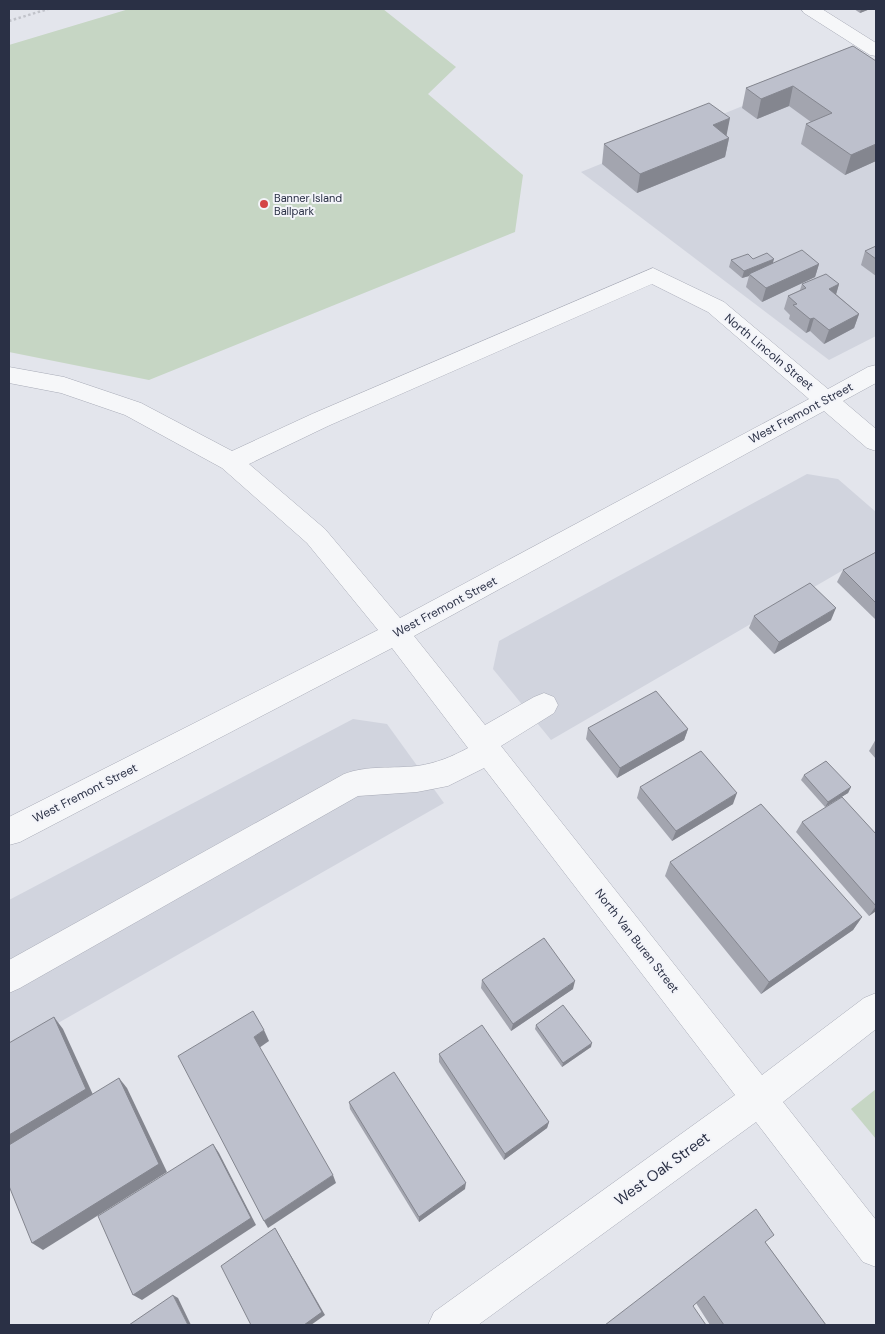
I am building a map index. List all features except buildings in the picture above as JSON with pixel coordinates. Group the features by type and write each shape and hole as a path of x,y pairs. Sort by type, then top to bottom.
{"street":[{"path":"810,9 876,51"},
{"path":"855,37 876,29"},
{"name":"North Lincoln Street","path":"230,462 337,412 653,275 716,307 876,442"},
{"name":"West Fremont Street","path":"9,832 396,633 876,373"},
{"name":"North Van Buren Street","path":"9,375 64,385 133,409 230,462 316,536 396,633 485,746 876,1249"},
{"path":"9,977 354,783 417,779 448,773 544,705"},
{"name":"West Oak Street","path":"447,1325 760,1098 876,1009"}],"path":[{"path":"9,21 48,9"}],"shaded area":[{"path":"853,61 876,77 876,336 829,360 581,172"},
{"path":"807,474 838,479 876,512 876,551 551,740 493,669 499,641"},
{"path":"353,719 387,724 444,803 9,1051 9,900"}],"green space":[{"name":"Banner Island Ballpark","path":"129,9 383,9 456,67 428,94 523,175 515,232 149,380 9,352 9,45"},
{"path":"876,1089 876,1139 851,1109"}],"place":[{"name":"Banner Island Ballpark","path":"264,204"}]}
